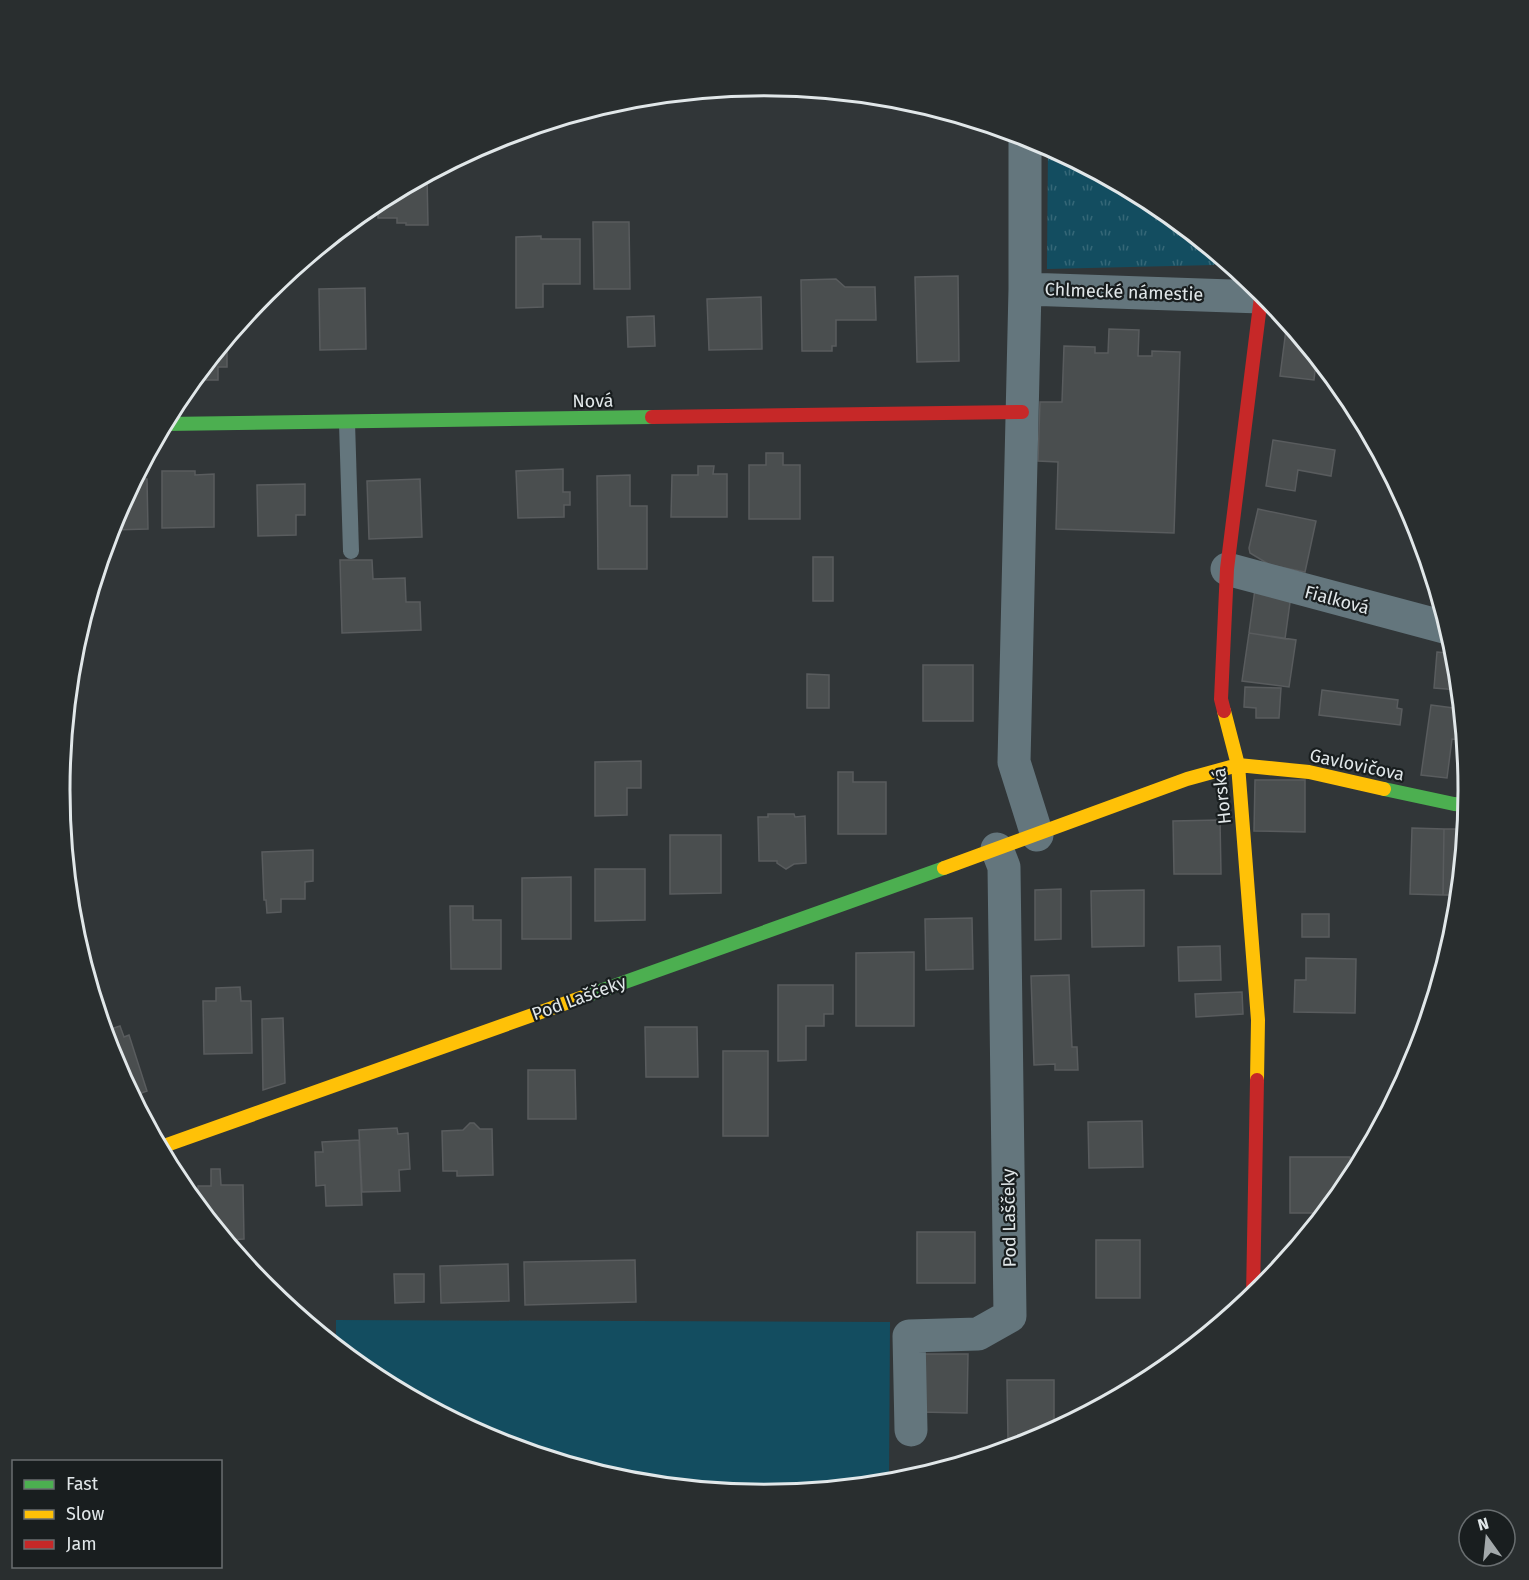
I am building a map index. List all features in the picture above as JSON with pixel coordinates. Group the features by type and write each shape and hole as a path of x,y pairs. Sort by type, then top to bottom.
{"street":[{"name":"Chlmecké námestie","path":"1025,147 1025,289 1249,294"},
{"path":"1025,289 1014,762 1036,835"},
{"name":"Horská","path":"1257,1279 1258,1020 1238,765 1221,699 1227,569 1261,305"},
{"name":"Nová","path":"175,424 1022,412"},
{"name":"Fialková","path":"1227,569 1438,625"},
{"name":"Pod Laščeky","path":"168,1145 998,849 1187,779 1238,765"},
{"name":"Gavlovičova","path":"1238,765 1309,772 1458,803"},
{"name":"Pod Laščeky","path":"911,1430 909,1336 978,1334 1010,1316 1004,867 998,849"}],"lane":[{"path":"347,423 351,551"}],"green space":[{"path":"1048,157 1112,189 1187,239 1216,263 1214,265 1047,269"},
{"path":"336,1320 890,1322 889,1473 810,1483 764,1484 719,1483 629,1471 541,1447 499,1431 417,1391 336,1336"}],"building":[{"path":"427,184 428,225 406,225 406,223 397,223 397,218 378,218 379,213"},
{"path":"593,222 629,222 630,289 594,289"},
{"path":"541,236 541,239 580,239 580,284 543,284 543,307 516,308 516,237"},
{"path":"958,276 959,361 917,362 915,277"},
{"path":"836,279 845,287 875,287 876,320 836,320 836,346 832,346 832,351 802,351 801,280"},
{"path":"365,288 366,349 320,350 319,289"},
{"path":"761,297 762,349 709,350 707,299"},
{"path":"654,316 655,346 628,347 627,317"},
{"path":"1109,329 1139,330 1138,356 1152,356 1152,351 1180,352 1174,533 1056,529 1058,462 1038,461 1040,402 1062,402 1064,346 1095,347 1095,353 1108,353"},
{"path":"1286,332 1318,371 1315,371 1314,380 1280,376"},
{"path":"227,352 227,367 218,367 218,380 205,380"},
{"path":"1273,440 1335,450 1331,476 1298,470 1295,491 1266,486"},
{"path":"766,453 783,453 783,465 800,465 800,519 749,519 749,465 766,465"},
{"path":"698,466 714,466 713,474 727,474 727,517 671,517 672,475 698,475"},
{"path":"563,469 563,492 570,492 570,505 564,505 564,517 518,518 516,471"},
{"path":"162,471 195,471 195,475 214,474 214,527 162,528"},
{"path":"630,475 630,506 647,506 647,569 598,569 597,476"},
{"path":"144,479 147,479 148,529 121,530"},
{"path":"420,479 422,537 369,539 367,481"},
{"path":"305,484 305,515 296,515 296,535 258,536 257,485"},
{"path":"1258,509 1316,521 1305,572 1270,565 1250,553 1249,548"},
{"path":"813,557 833,557 833,601 813,601"},
{"path":"340,560 372,560 373,579 405,578 406,602 420,602 421,630 342,633"},
{"path":"1255,589 1291,595 1285,639 1249,633"},
{"path":"1249,633 1296,640 1289,687 1242,681"},
{"path":"1437,652 1445,653 1451,689 1434,688"},
{"path":"923,665 973,665 973,721 923,721"},
{"path":"807,674 829,675 829,708 807,708"},
{"path":"1245,687 1281,688 1279,718 1256,718 1256,708 1244,707"},
{"path":"1322,690 1398,700 1397,708 1402,709 1400,725 1319,715"},
{"path":"1431,705 1454,708 1457,739 1452,739 1447,778 1421,775"},
{"path":"641,761 641,788 627,788 627,815 595,816 595,762"},
{"path":"838,772 853,772 853,782 886,782 886,834 838,834"},
{"path":"1255,780 1305,780 1305,832 1254,831"},
{"path":"768,814 805,816 806,863 794,864 786,869 777,861 759,861 758,817 768,817"},
{"path":"1220,820 1221,874 1174,874 1173,821"},
{"path":"1412,828 1444,829 1443,895 1410,894"},
{"path":"1444,829 1457,829 1450,895 1443,895"},
{"path":"670,835 721,835 721,893 670,894"},
{"path":"313,850 313,881 305,882 305,899 281,899 281,912 267,913 266,900 264,900 262,852"},
{"path":"595,869 645,869 645,920 595,921"},
{"path":"571,877 571,939 522,939 522,878"},
{"path":"1061,889 1061,939 1035,940 1035,890"},
{"path":"1144,890 1144,946 1092,947 1091,891"},
{"path":"450,906 473,906 473,920 501,920 501,969 451,969"},
{"path":"1302,914 1329,914 1329,937 1302,937"},
{"path":"972,918 973,969 926,970 925,919"},
{"path":"1220,946 1221,980 1179,981 1178,947"},
{"path":"914,952 914,1026 856,1026 856,953"},
{"path":"1306,958 1356,959 1355,1013 1294,1012 1295,980 1306,980"},
{"path":"1069,975 1072,1047 1077,1047 1078,1070 1055,1070 1055,1064 1034,1065 1031,976"},
{"path":"778,985 833,985 833,1014 824,1014 824,1026 806,1026 806,1060 778,1061"},
{"path":"240,987 241,1001 251,1001 252,1053 204,1054 203,1001 216,1001 216,988"},
{"path":"1242,992 1243,1014 1196,1017 1195,994"},
{"path":"283,1018 285,1083 263,1090 262,1019"},
{"path":"120,1026 124,1037 129,1035 147,1091 140,1093 113,1028"},
{"path":"645,1027 697,1027 698,1077 646,1077"},
{"path":"723,1051 768,1051 768,1136 723,1136"},
{"path":"528,1070 575,1070 576,1119 528,1119"},
{"path":"1142,1121 1143,1167 1089,1168 1088,1122"},
{"path":"470,1123 474,1123 480,1129 492,1129 493,1175 457,1176 457,1171 443,1171 442,1131 463,1130"},
{"path":"397,1128 398,1134 408,1133 410,1169 399,1170 400,1191 362,1192 359,1130"},
{"path":"359,1140 362,1205 326,1206 325,1185 316,1186 315,1152 323,1152 322,1142"},
{"path":"1290,1157 1350,1157 1350,1163 1342,1176 1314,1213 1290,1213"},
{"path":"211,1169 220,1169 221,1185 243,1185 244,1239 236,1239 198,1191 198,1186 211,1186"},
{"path":"917,1232 975,1232 975,1283 917,1283"},
{"path":"1096,1240 1140,1240 1140,1298 1096,1298"},
{"path":"635,1260 636,1302 525,1305 524,1262"},
{"path":"508,1264 509,1301 441,1303 440,1266"},
{"path":"394,1274 424,1274 424,1302 395,1303"},
{"path":"920,1354 968,1354 967,1413 920,1412"},
{"path":"1007,1380 1054,1380 1054,1420 1008,1439"}],"traffic: fast":[{"path":"175,424 652,417"},
{"path":"1384,789 1458,804"},
{"path":"583,997 944,868"}],"traffic: slow":[{"path":"1224,711 1238,765 1258,1020 1257,1080"},
{"path":"944,868 1187,779 1238,765 1309,772 1384,789"},
{"path":"168,1145 583,997"}],"traffic: jam":[{"path":"1224,711 1221,699 1227,569 1260,304"},
{"path":"652,417 1022,412"},
{"path":"1253,1283 1257,1080"}]}
